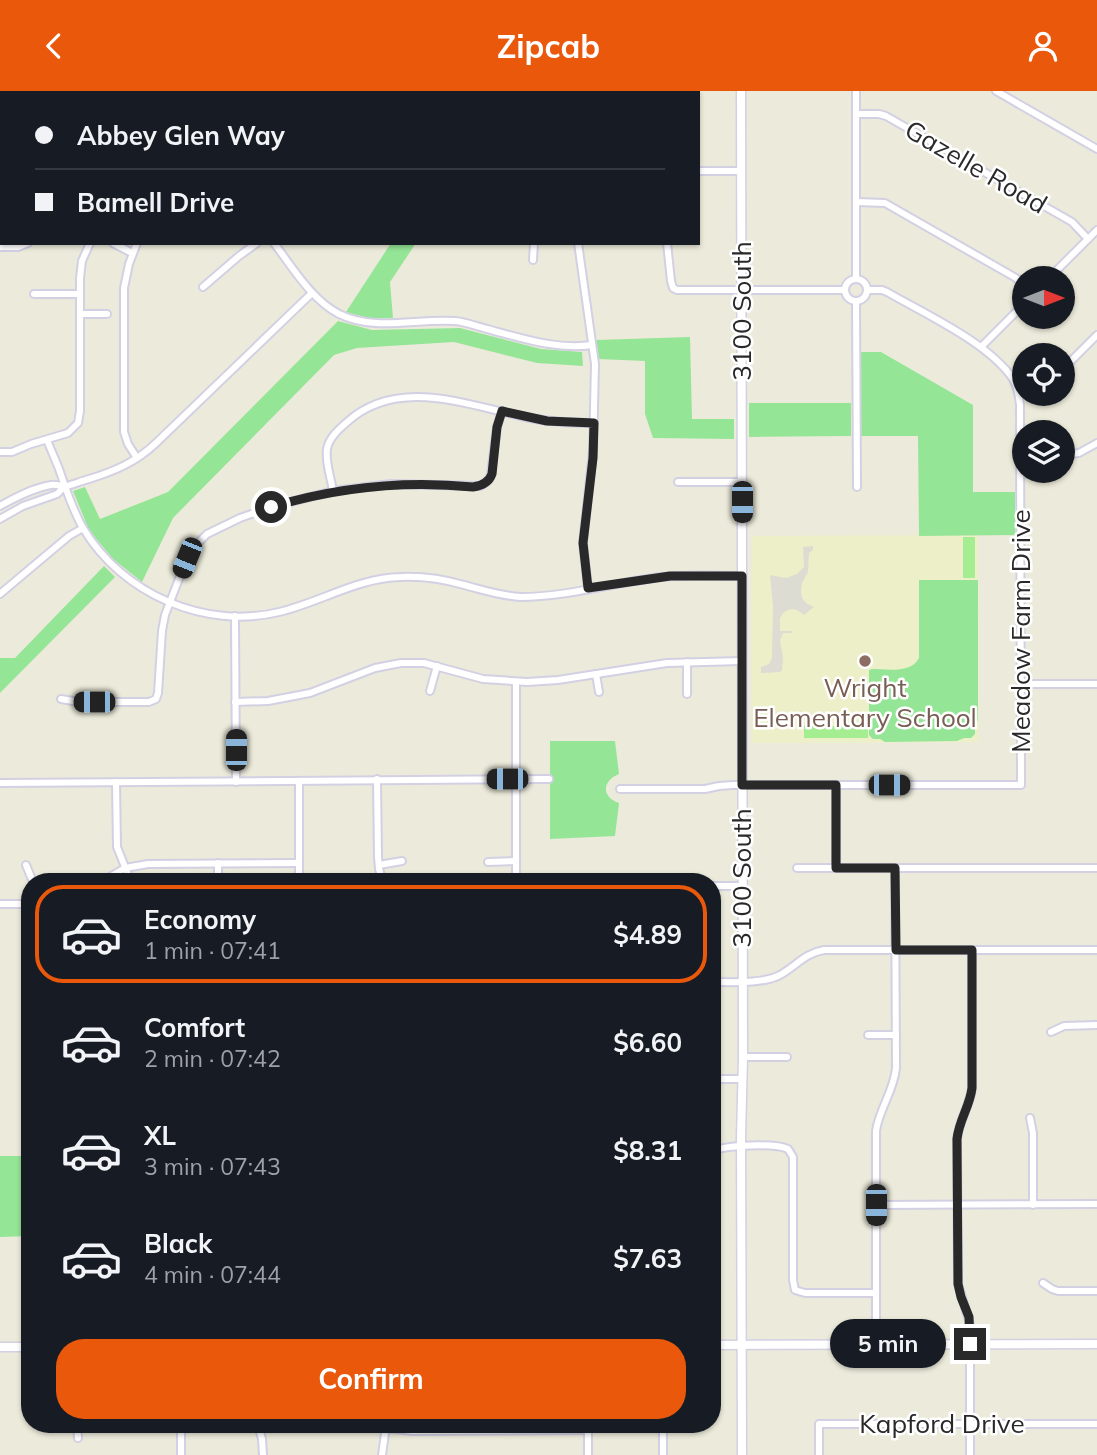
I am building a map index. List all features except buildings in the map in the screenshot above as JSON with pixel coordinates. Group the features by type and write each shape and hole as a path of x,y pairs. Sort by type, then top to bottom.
{"main road":[{"name":"3100 South","path":"741,91 742,1455"},
{"path":"721,1345 1097,1344"},
{"path":"0,1347 21,1347"}],"street":[{"path":"856,91 856,278"},
{"path":"996,91 1097,149"},
{"name":"Gazelle Road","path":"856,114 886,116 1072,222 1088,239"},
{"path":"700,171 741,171"},
{"path":"856,202 885,203 1012,276"},
{"path":"1061,266 1097,230"},
{"path":"0,247 24,245"},
{"path":"0,452 12,452 68,433 76,426 79,419 81,268 89,245"},
{"path":"117,245 132,253"},
{"path":"136,245 124,288 124,427 127,440 137,458"},
{"path":"203,287 254,245"},
{"path":"276,245 312,293 333,310 363,322 384,324 455,321 550,345 592,345"},
{"path":"533,260 534,245"},
{"path":"578,245 595,364 593,458 583,543 588,588"},
{"path":"667,245 673,288 683,291 845,290"},
{"path":"856,278 863,281 868,290 863,299 856,301 849,299 845,290 847,282 856,278"},
{"path":"868,290 887,292 981,347 1012,378"},
{"path":"0,519 23,506 57,494 64,487 113,471 137,458 156,443 312,293"},
{"path":"34,294 80,294"},
{"path":"856,301 857,487"},
{"path":"80,314 107,314"},
{"path":"981,347 1012,316"},
{"path":"1075,357 1097,335"},
{"path":"333,491 327,460 330,441 349,420 366,409 392,400 455,400 547,421 594,423"},
{"path":"61,699 79,702 149,702 156,699 163,626 170,603 187,558 208,534 264,509 333,491 391,484 480,485 492,474 497,427 502,411"},
{"path":"47,440 83,528 106,558 138,585 170,603 206,613 235,617 276,613 305,605 357,584 399,577 441,579 486,592 516,597 540,596 670,576 742,576"},
{"path":"1075,453 1097,443"},
{"path":"678,482 742,482"},
{"name":"Meadow Farm Drive","path":"836,785 1021,785 1022,483"},
{"path":"0,506 32,490 54,484 64,487"},
{"path":"0,594 69,536 83,528"},
{"path":"235,617 236,782"},
{"path":"687,661 687,694"},
{"path":"235,702 294,697 341,685 375,668 394,663 416,662 472,677 516,682 548,681 661,663 742,661"},
{"path":"430,691 438,666"},
{"path":"596,674 599,692"},
{"path":"516,682 516,873"},
{"path":"1021,684 1097,684"},
{"path":"377,779 381,873"},
{"path":"0,783 549,779"},
{"path":"299,781 299,873"},
{"path":"116,782 117,841 127,873"},
{"path":"621,789 836,785 836,868"},
{"path":"379,865 402,861"},
{"path":"488,862 516,861"},
{"path":"218,863 218,873"},
{"path":"116,873 125,868 148,864 299,863"},
{"path":"26,865 29,873"},
{"path":"797,868 1097,868"},
{"path":"876,1345 876,1128 895,1077 895,868"},
{"path":"721,886 743,886"},
{"path":"0,904 21,904"},
{"path":"970,1455 969,1317 958,1284 958,1135 972,1088 972,950"},
{"path":"721,982 776,977 806,955 820,951 1097,950"},
{"path":"1051,1032 1065,1026 1097,1025"},
{"path":"868,1035 896,1035"},
{"path":"743,1057 788,1057"},
{"path":"721,1079 743,1079"},
{"path":"1030,1118 1033,1133 1033,1205"},
{"path":"721,1148 780,1146 788,1149 793,1157 795,1290 805,1293 876,1293"},
{"path":"876,1205 1097,1204"},
{"path":"1043,1283 1058,1291 1097,1291"},
{"name":"Kapford Drive","path":"819,1455 819,1424 1097,1424"},
{"path":"78,1433 78,1438"},
{"path":"181,1433 181,1455"},
{"path":"260,1433 263,1455"},
{"path":"382,1455 385,1433"},
{"path":"588,1433 588,1455"},
{"path":"663,1433 663,1455"}],"shaded area":[{"name":"Wright Elementary School","path":"978,535 979,742 752,743 752,536"},
{"path":"813,546 801,591 806,603 814,607 804,615 792,609 783,613 780,618 780,631 792,633 783,633 780,640 782,670 761,673 761,667 769,664 772,658 773,606 770,575 786,578 797,574 804,567 803,547"}],"green space":[{"path":"390,245 415,245 390,282 393,318 368,318 346,312"},
{"path":"338,321 372,330 460,328 541,349 582,352 583,366 537,363 454,342 357,348 334,355 173,518 142,582 113,559 89,530 73,491 85,487 100,519 168,492"},
{"path":"690,337 692,419 734,419 734,439 653,438 645,414 645,361 598,359 596,340"},
{"path":"860,352 881,352 973,405 973,492 1015,492 1015,535 919,536 918,436 860,436"},
{"path":"749,403 851,403 851,436 749,437"},
{"path":"963,537 975,537 975,578 963,578"},
{"path":"104,566 115,577 0,693 0,658 15,658"},
{"path":"919,580 978,580 978,720 975,734 971,738 957,741 885,742 869,735 869,670 905,669 919,658"},
{"path":"804,726 868,726 868,738 804,738"},
{"path":"550,741 615,741 619,774 609,781 606,789 609,797 619,803 615,836 550,839"},
{"path":"0,1156 21,1156 21,1236 0,1237"}],"place":[{"name":"Wright Elementary School","path":"865,661"}],"route":[{"path":"271,507 314,495 369,486 441,484 473,487 484,484 492,474 497,427 502,411 547,421 594,423 593,458 583,543 588,588 670,576 742,576 742,785 836,785 836,868 895,868 896,950 972,950 972,1088 957,1139 958,1284 969,1317 970,1344"}]}
